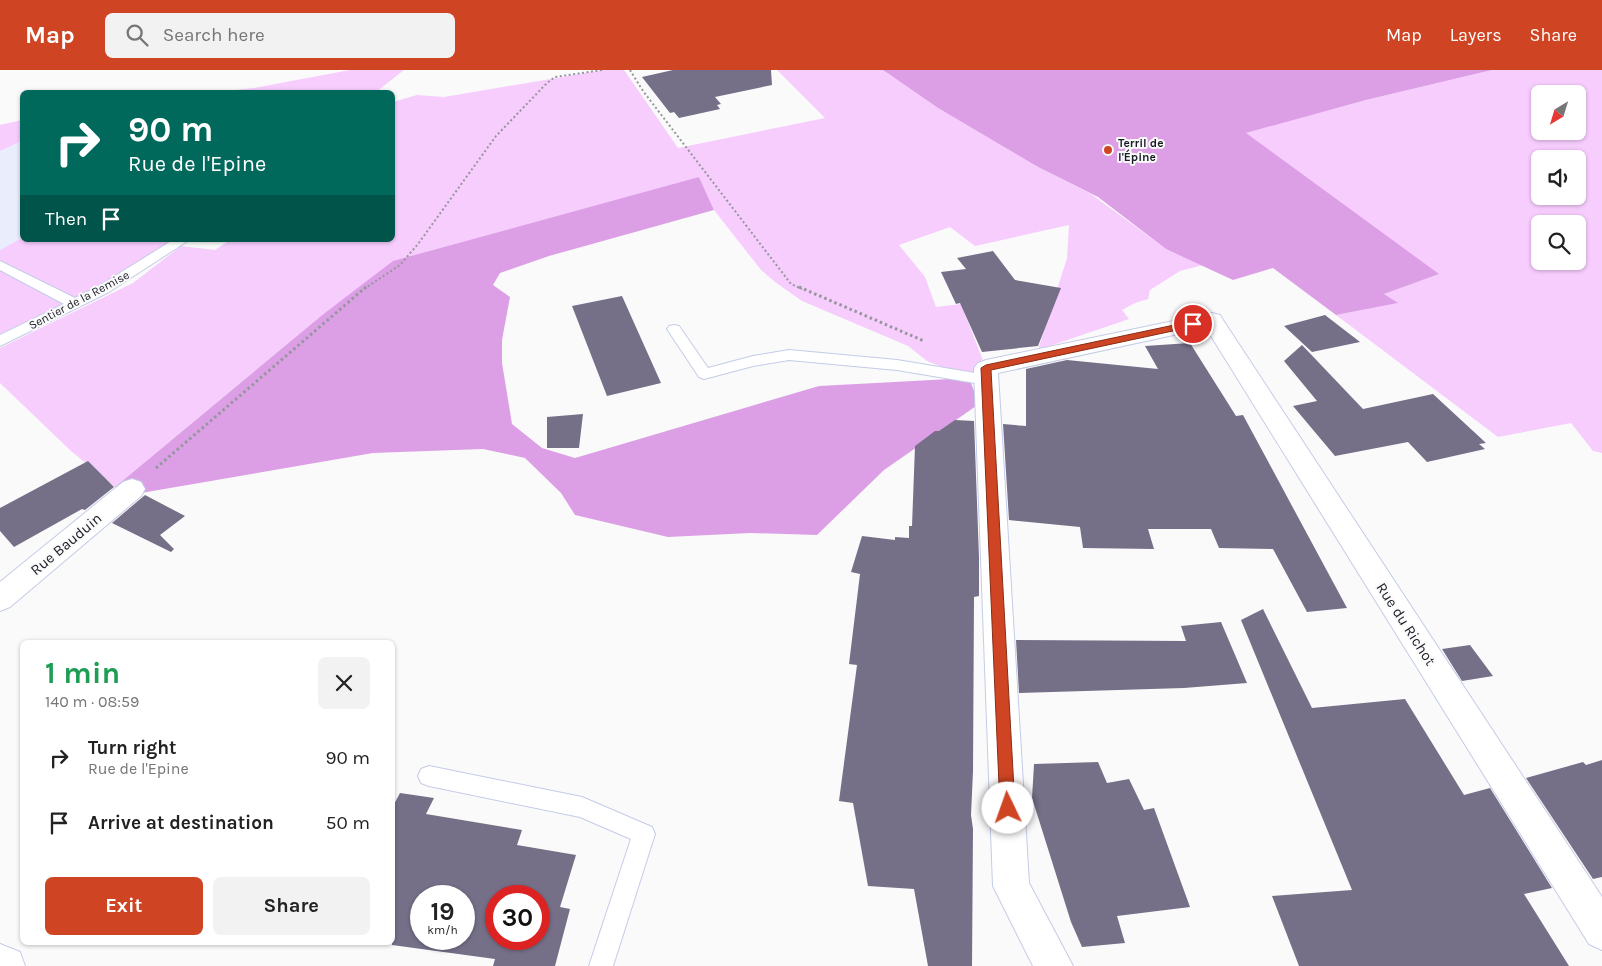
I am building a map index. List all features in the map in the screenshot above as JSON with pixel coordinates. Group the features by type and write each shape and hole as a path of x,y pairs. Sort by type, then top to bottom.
{"street":[{"name":"Rue du Richot","path":"987,380 986,368 1212,320 1602,928"},
{"path":"987,380 1011,886 1054,966"},
{"name":"Rue Bauduin","path":"0,600 132,489"},
{"path":"0,963 6,966"}],"lane":[{"name":"Sentier de la Remise","path":"0,341 104,289 179,242"},
{"path":"0,265 75,304"},
{"path":"674,329 704,374 753,361 789,355 897,365 987,380"},
{"path":"429,776 582,807 644,834 601,966"}],"path":[{"path":"132,489 227,404 320,325 370,284 400,265 418,244 466,174 496,136 547,83 555,77 602,70"},
{"path":"630,70 643,91 791,284 924,341"}],"shaded area":[{"path":"350,70 404,70 379,90 234,90"},
{"path":"603,70 624,70 678,148 825,118 777,70 883,70 938,108 1038,167 1091,194 1166,249 1203,265 1180,271 1150,290 1148,299 1122,310 1129,319 1038,350 1067,258 1069,225 975,246 950,227 899,245 925,277 936,307 961,304 986,368 969,378 927,361 908,346 802,301 775,282 761,270 714,210 699,177 321,316 115,487 71,451 0,383 0,348 133,283 181,246 215,250 227,242 395,242 395,101 417,95 444,97"},
{"path":"883,70 1492,70 1366,100 1246,133 1439,274 1384,294 1398,303 1336,315 1273,268 1233,280 1166,249 1098,197 1038,167 938,108"},
{"path":"1492,70 1602,70 1602,453 1593,451 1571,423 1498,437 1336,315 1397,303 1384,294 1438,274 1245,133 1366,100"},
{"path":"20,120 20,142 0,151 0,125"},
{"path":"20,142 20,239 0,250 0,151"},
{"path":"699,177 714,210 549,256 500,273 493,285 510,297 502,340 502,363 512,424 542,448 575,458 819,386 969,378 979,404 884,470 817,535 750,533 668,537 575,515 561,493 525,458 483,449 373,453 141,493 115,487 321,316 393,261"},
{"path":"20,239 20,242 172,242 93,290 0,334 0,250"}],"building":[{"path":"673,70 771,70 772,85 715,97 721,104 717,105 720,109 679,118 674,112 670,113 642,77"},
{"path":"993,251 1015,280 1061,288 1038,346 982,352 960,303 956,304 941,272 966,269 957,258"},
{"path":"622,296 661,383 607,396 572,306"},
{"path":"1325,315 1360,342 1312,352 1284,326"},
{"path":"1190,343 1236,416 1243,415 1347,608 1307,612 1273,549 1219,548 1211,529 1148,529 1154,549 1083,548 1080,527 1009,520 1003,424 1026,426 1026,369 1067,360 1158,369 1145,346"},
{"path":"1302,345 1363,409 1433,394 1486,443 1479,444 1485,449 1427,462 1408,442 1335,456 1293,406 1317,401 1284,361"},
{"path":"583,414 579,448 547,448 547,417"},
{"path":"955,420 974,421 979,557 979,596 974,597 971,815 973,829 972,966 928,966 914,889 868,886 853,803 839,801 857,665 849,664 860,574 851,572 862,536 895,540 895,537 909,538 909,526 912,526 915,446 935,431 939,431"},
{"path":"88,461 114,487 85,510 82,509 14,547 0,531 0,508"},
{"path":"145,495 185,516 160,535 174,549 171,552 112,523"},
{"path":"1263,609 1312,708 1405,699 1464,795 1490,788 1552,888 1524,894 1569,966 1299,966 1272,896 1352,890 1241,620"},
{"path":"1221,622 1247,683 1184,688 1019,693 1016,640 1186,641 1181,626"},
{"path":"1470,645 1493,676 1462,681 1442,649"},
{"path":"1602,760 1602,877 1593,879 1526,778 1583,762 1586,765"},
{"path":"1098,762 1107,783 1129,779 1144,810 1154,808 1190,907 1117,916 1125,943 1082,947 1071,922 1032,798 1034,764"},
{"path":"400,793 434,798 426,814 522,830 517,845 576,855 560,907 570,909 555,966 493,966 495,959 429,950 475,950 475,885 410,885 410,947 392,945 395,945 395,802"}],"place":[{"name":"Terril de l'Épine","path":"1108,150"}],"route":[{"path":"1008,808 986,368 1193,324"}]}
